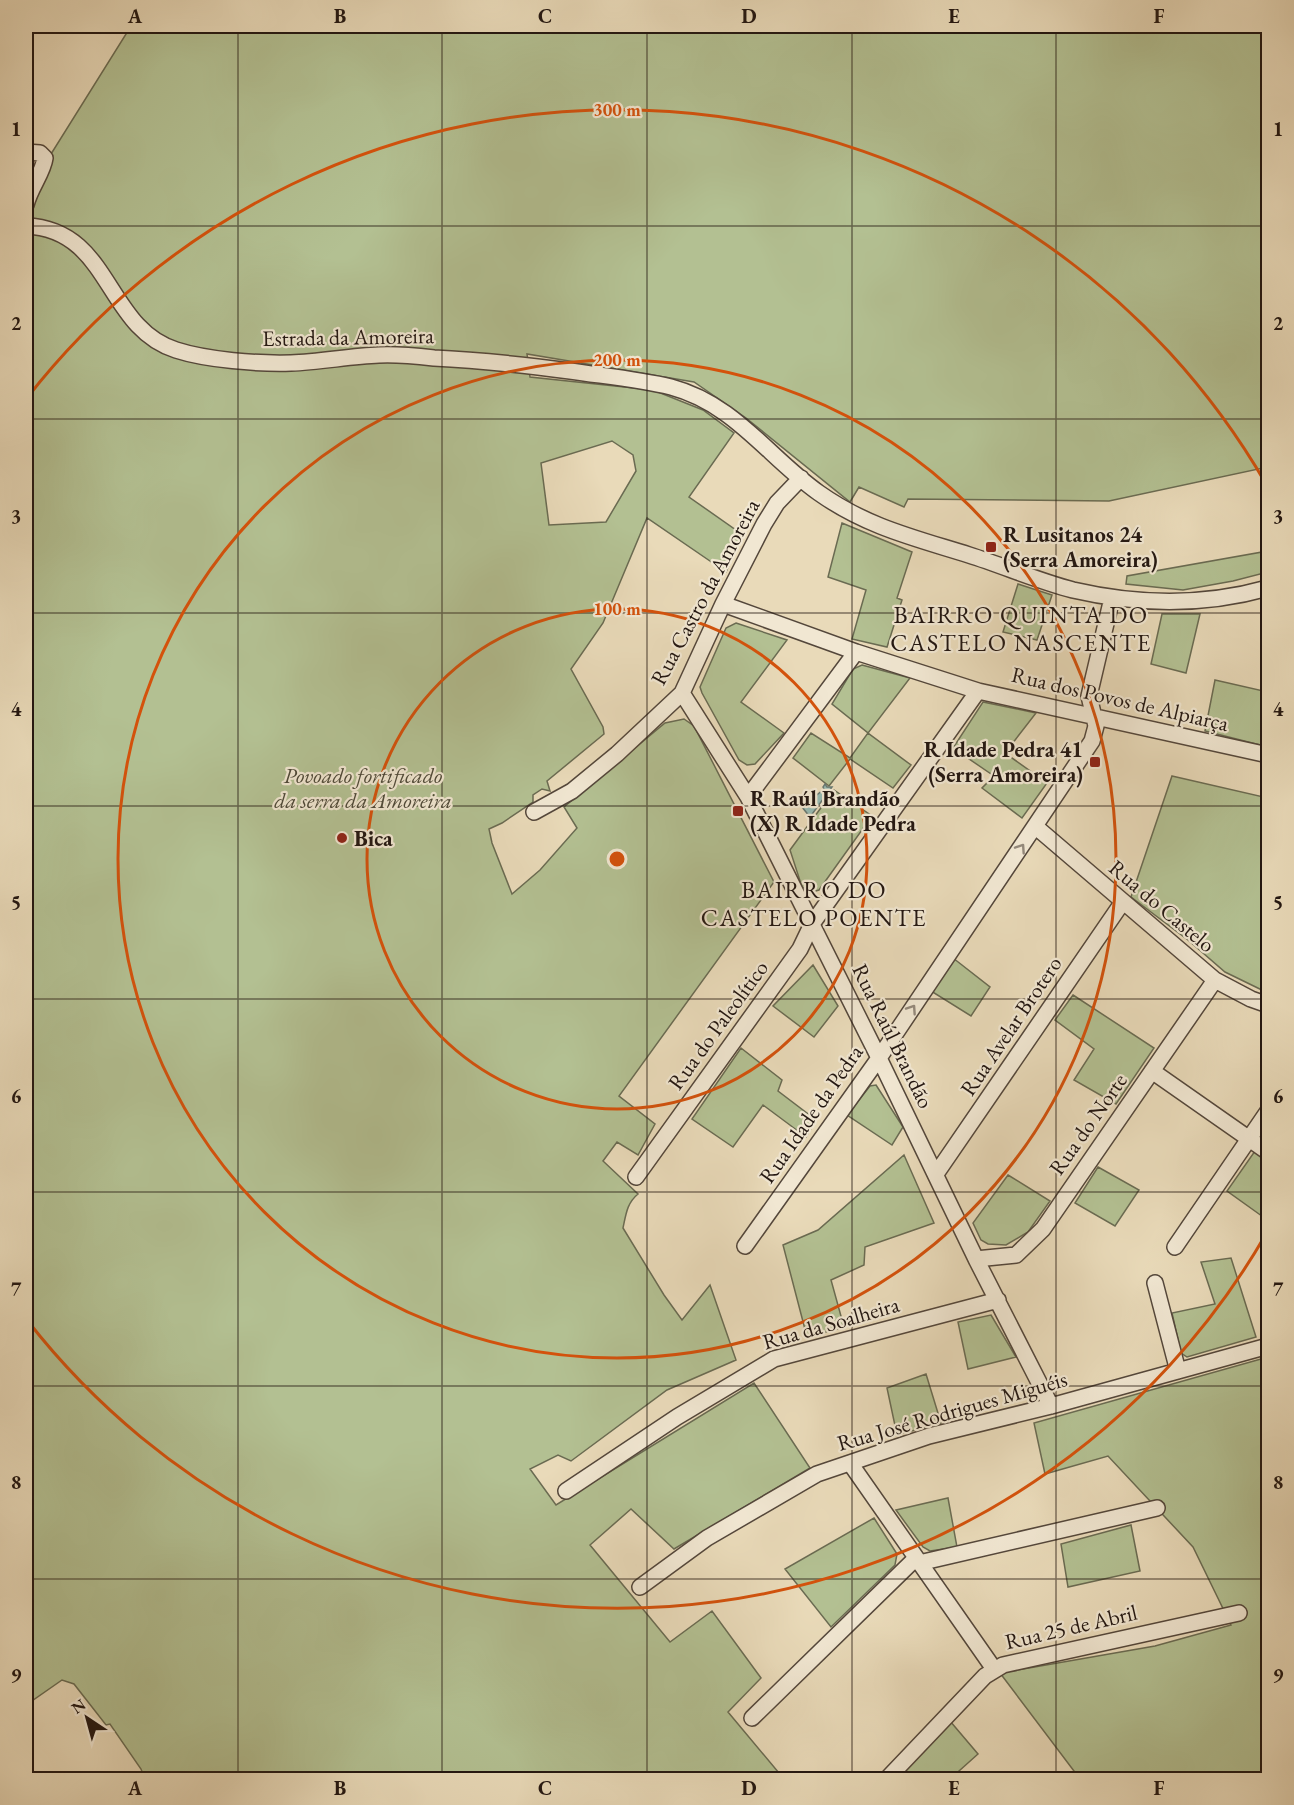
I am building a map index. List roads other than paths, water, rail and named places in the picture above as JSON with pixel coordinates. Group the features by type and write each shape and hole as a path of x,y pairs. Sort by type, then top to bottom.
{"street":[{"path":"26,152 40,153 45,158 43,168 32,186 26,205"},
{"name":"Estrada da Amoreira","path":"26,226 62,233 78,244 100,269 123,307 139,327 153,339 173,349 219,358 290,363 382,354 503,362 666,386 697,397 722,411 754,435 819,493 855,516 888,530 1062,587 1112,598 1167,602 1205,600 1247,594 1269,588"},
{"name":"Rua Castro da Amoreira","path":"534,812 572,791 617,754 682,693 723,604 771,512 801,478"},
{"name":"Rua Idade da Pedra","path":"745,1246 879,1058 1092,741 1096,726 1089,696 1112,598"},
{"name":"Rua dos Povos de Alpiarça","path":"723,604 856,652 978,691 1269,755"},
{"path":"748,797 856,652"},
{"name":"Rua do Paleolítico","path":"636,1178 800,949 812,924 978,691"},
{"name":"Rua Raúl Brandão","path":"682,693 748,797 879,1058 976,1259 1052,1406"},
{"name":"Rua do Castelo","path":"1036,827 1122,903 1215,980 1251,999 1269,1005"},
{"name":"Rua Avelar Brotero","path":"936,1174 1122,903"},
{"name":"Rua do Norte","path":"976,1259 1016,1255 1043,1229 1215,980"},
{"path":"1152,1071 1269,1152"},
{"path":"1175,1247 1269,1111"},
{"path":"1155,1283 1178,1371"},
{"name":"Rua da Soalheira","path":"566,1491 678,1417 774,1359 998,1300"},
{"name":"Rua José Rodrigues Miguéis","path":"640,1587 707,1538 817,1473 929,1436 1052,1406 1269,1346"},
{"path":"850,1463 994,1669"},
{"path":"752,1718 918,1560 1157,1508"},
{"name":"Rua 25 de Abril","path":"886,1779 994,1669 1003,1665 1239,1612"}],"water":[{"path":"825,784 827,787 832,787 810,817 802,807 824,789"}],"place":[{"name":"R Lusitanos 24 (Serra Amoreira)","path":"991,547"},
{"name":"R Idade Pedra 41 (Serra Amoreira)","path":"1095,762"},
{"name":"R Raúl Brandão (X) R Idade Pedra","path":"738,811"},
{"name":"Bica","path":"342,838"}],"district":[{"name":"BAIRRO QUINTA DO CASTELO NASCENTE","path":"1021,628"},
{"name":"BAIRRO DO CASTELO POENTE","path":"814,903"}],"park label":[{"name":"Povoado fortificado da serra da Amoreira","path":"363,788"}]}
